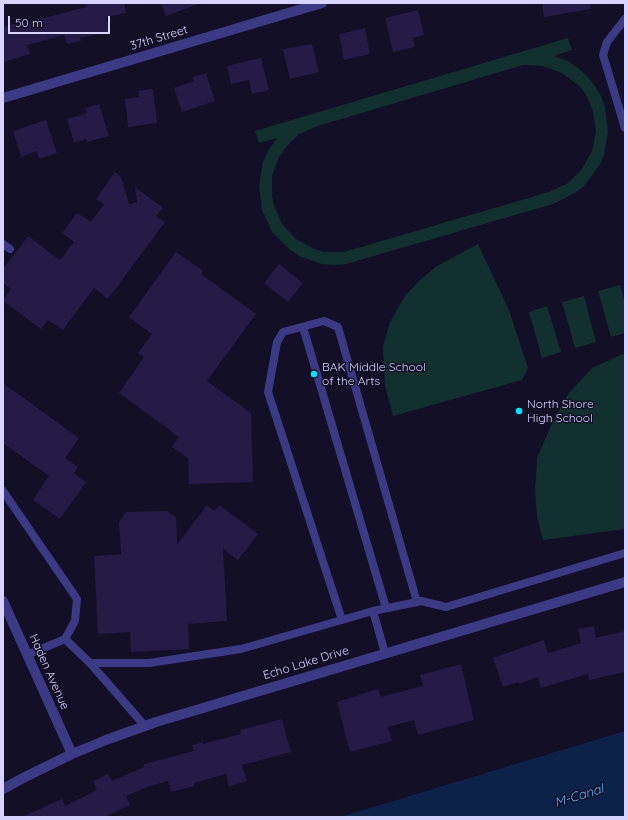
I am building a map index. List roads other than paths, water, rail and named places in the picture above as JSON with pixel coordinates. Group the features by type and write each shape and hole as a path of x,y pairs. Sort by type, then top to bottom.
{"street":[{"name":"37th Street","path":"3,98 322,3"},
{"name":"Echo Lake Drive","path":"3,789 72,754 145,726 625,582"},
{"name":"Haden Avenue","path":"3,601 72,754"}],"lane":[{"path":"625,19 607,42 603,55 625,128"},
{"path":"342,620 268,392 277,342 283,332 303,327 324,322 338,327 417,602"},
{"path":"303,327 386,608"},
{"path":"3,491 77,599 75,621 65,639 27,655"},
{"path":"90,663 149,663 241,649 373,611 420,601 446,607 625,553"},
{"path":"373,611 385,653"},
{"path":"65,639 90,663 145,726"}],"water":[{"name":"M-Canal","path":"625,731 625,817 340,817"}],"place":[{"name":"BAK Middle School of the Arts","path":"314,374"},
{"name":"North Shore High School","path":"519,411"}]}
